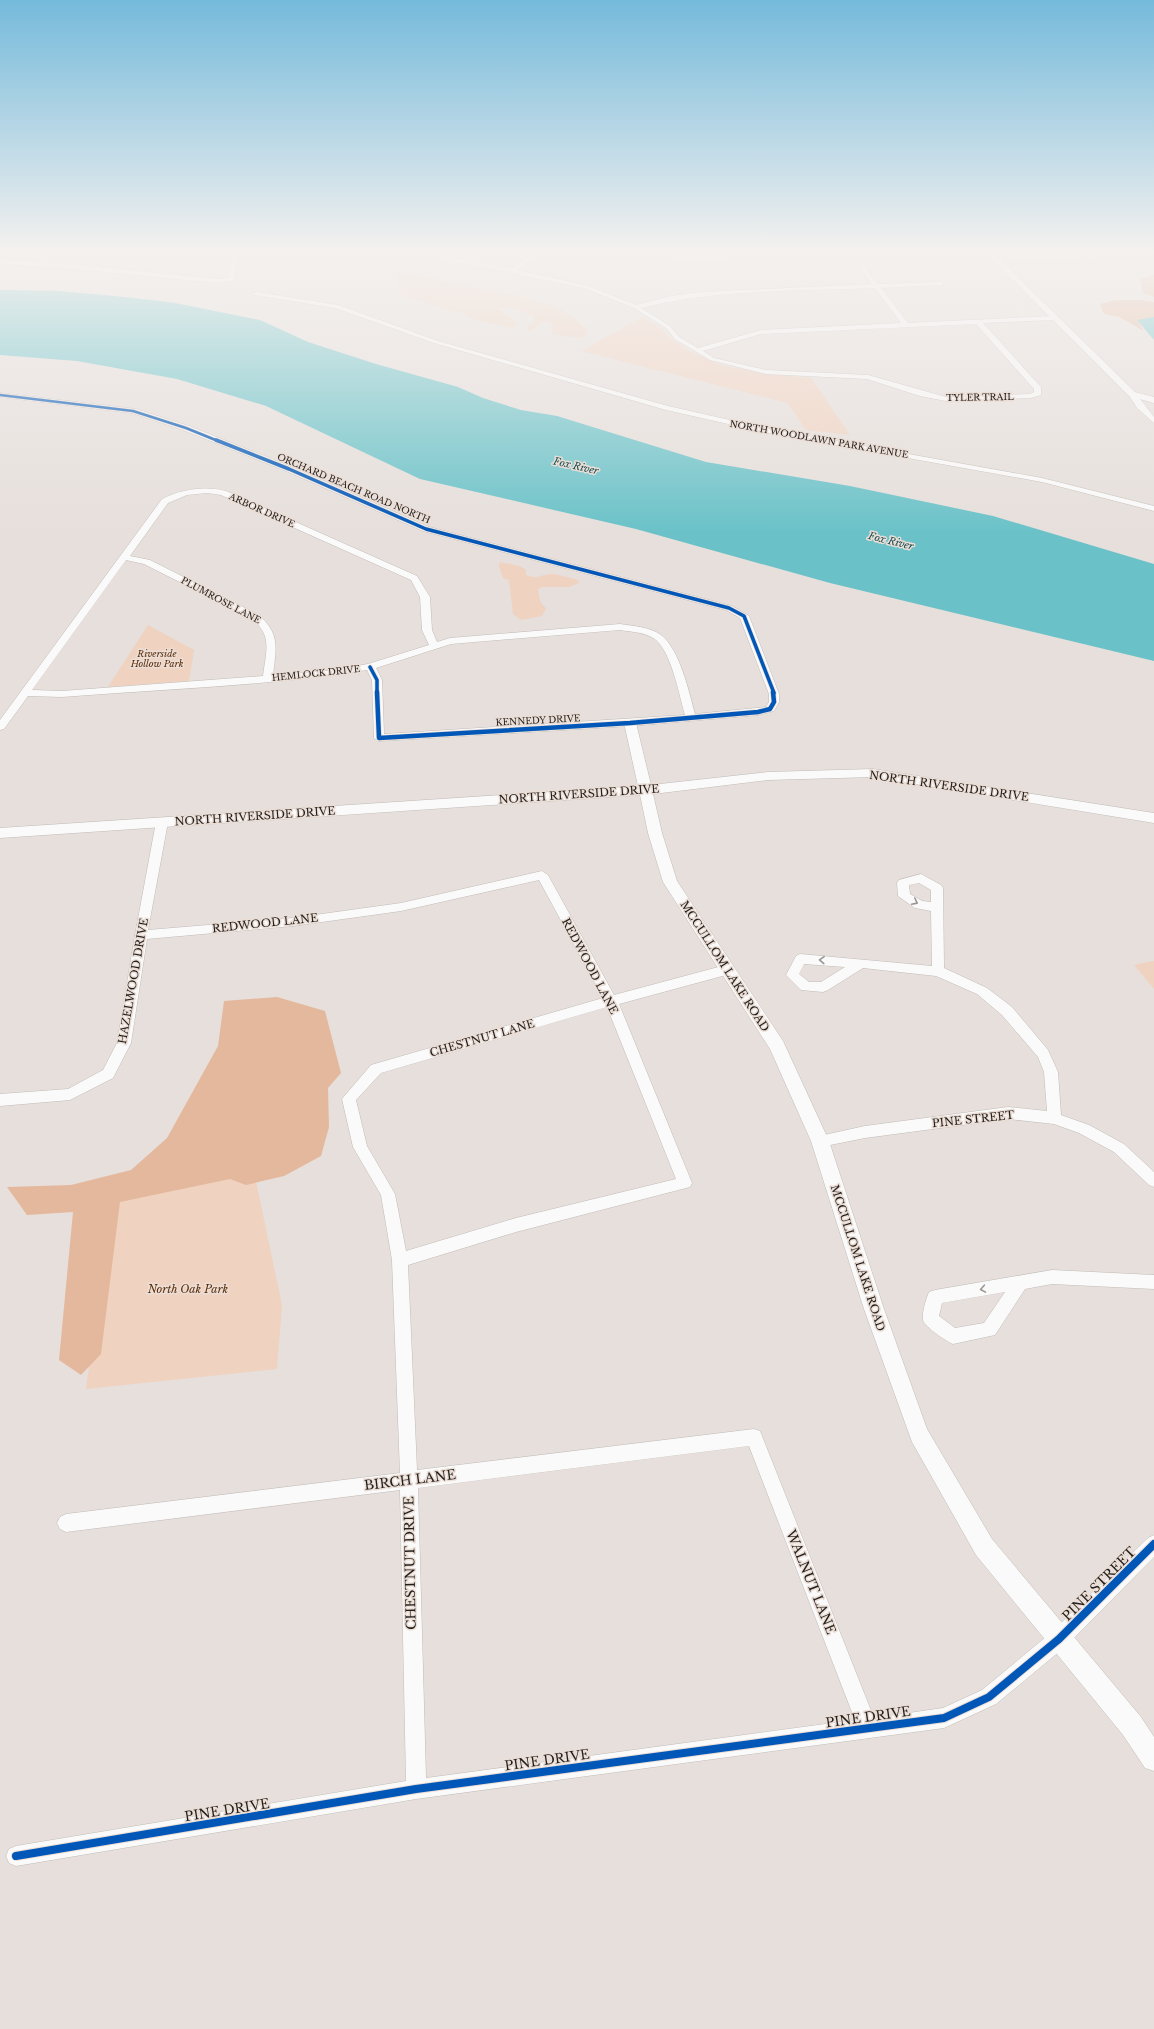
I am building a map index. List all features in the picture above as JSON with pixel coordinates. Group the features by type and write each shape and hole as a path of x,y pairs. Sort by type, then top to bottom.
{"street":[{"name":"NORTH WOODLAWN PARK AVENUE","path":"438,343 666,408 769,431 1042,480 1154,509"},
{"name":"TYLER TRAIL","path":"685,343 712,359 766,372 868,377 882,380 916,392 942,398 961,399 1031,396 1038,393 1038,389 996,343"},
{"path":"697,350 723,343"},
{"path":"1079,343 1132,394 1140,406 1154,421"},
{"path":"1132,394 1154,400"},
{"name":"ORCHARD BEACH ROAD NORTH","path":"0,395 133,411 186,428 282,466 426,529 729,608 744,616 774,694 774,702 770,708"},
{"name":"ARBOR DRIVE","path":"0,727 165,502 177,495 191,491 207,490 223,493 414,578 425,597 427,630 434,646"},
{"name":"PLUMROSE LANE","path":"124,557 147,562 254,616 265,624 272,635 268,679"},
{"name":"HEMLOCK DRIVE","path":"25,693 62,694 326,674 370,667 450,641 620,627 641,630 658,637 668,647 691,718"},
{"name":"KENNEDY DRIVE","path":"370,667 377,680 379,738 630,723 758,712 770,708"},
{"name":"MCCULLOM LAKE ROAD","path":"630,723 647,790 655,833 670,882 777,1046 820,1141 874,1309 919,1436 984,1548 1132,1726 1154,1759"},
{"name":"NORTH RIVERSIDE DRIVE","path":"0,833 647,790 768,776 873,773 1154,818"},
{"name":"HAZELWOOD DRIVE","path":"0,1100 70,1094 108,1074 124,1043 141,935 162,822"},
{"name":"REDWOOD LANE","path":"141,935 293,922 401,906 542,875 611,1001 685,1183 516,1225 400,1260"},
{"path":"937,907 938,971"},
{"path":"861,963 823,987 806,987 792,975 800,959 861,963 938,971 982,992 1007,1011 1043,1054 1051,1072 1054,1118"},
{"name":"CHESTNUT LANE","path":"388,1194 360,1147 349,1099 376,1069 611,1001 726,970"},
{"name":"PINE STREET","path":"820,1141 865,1132 1008,1113 1054,1118 1084,1129 1120,1148 1154,1181"},
{"name":"CHESTNUT DRIVE","path":"388,1194 400,1260 409,1480 416,1789"},
{"path":"1021,1282 989,1330 953,1336 932,1319 936,1297 1021,1282 1052,1277 1154,1282"},
{"name":"BIRCH LANE","path":"66,1523 754,1437"},
{"name":"WALNUT LANE","path":"754,1437 868,1728"},
{"name":"PINE STREET","path":"1059,1639 1154,1544"},
{"name":"PINE DRIVE","path":"16,1856 416,1789 944,1718 989,1697 1059,1639"}],"green space":[{"path":"596,343 677,343 691,352 724,366 768,374 811,378 850,435 806,430 788,403 581,351"},
{"path":"500,562 520,566 526,570 526,575 537,577 552,574 578,580 579,583 569,587 541,587 538,590 539,598 546,608 542,616 521,620 513,614 509,580 503,578 499,566"},
{"name":"Riverside Hollow Park","path":"148,625 194,650 189,681 108,687"},
{"path":"1154,961 1154,989 1134,965"},
{"name":"North Oak Park","path":"253,1167 282,1305 277,1369 86,1389 114,1179"}],"shaded area":[{"path":"277,997 325,1011 341,1073 328,1088 329,1127 321,1156 284,1176 246,1185 230,1179 120,1202 101,1354 81,1375 59,1360 73,1212 27,1215 7,1187 71,1185 131,1170 167,1138 218,1046 224,1001"}],"water":[{"name":"Fox River","path":"0,343 310,343 376,364 458,387 483,398 521,410 557,416 706,462 850,486 993,516 1154,564 1154,661 830,583 636,529 420,479 266,406 177,379 77,361 0,355"}],"cycle path":[{"path":"0,395 133,411 186,428 289,469 426,529 729,608 744,616 774,694 774,702 770,709 758,712 630,723 379,738 377,680 370,667"},
{"path":"16,1856 416,1789 944,1718 989,1697 1059,1639 1154,1544"}]}
